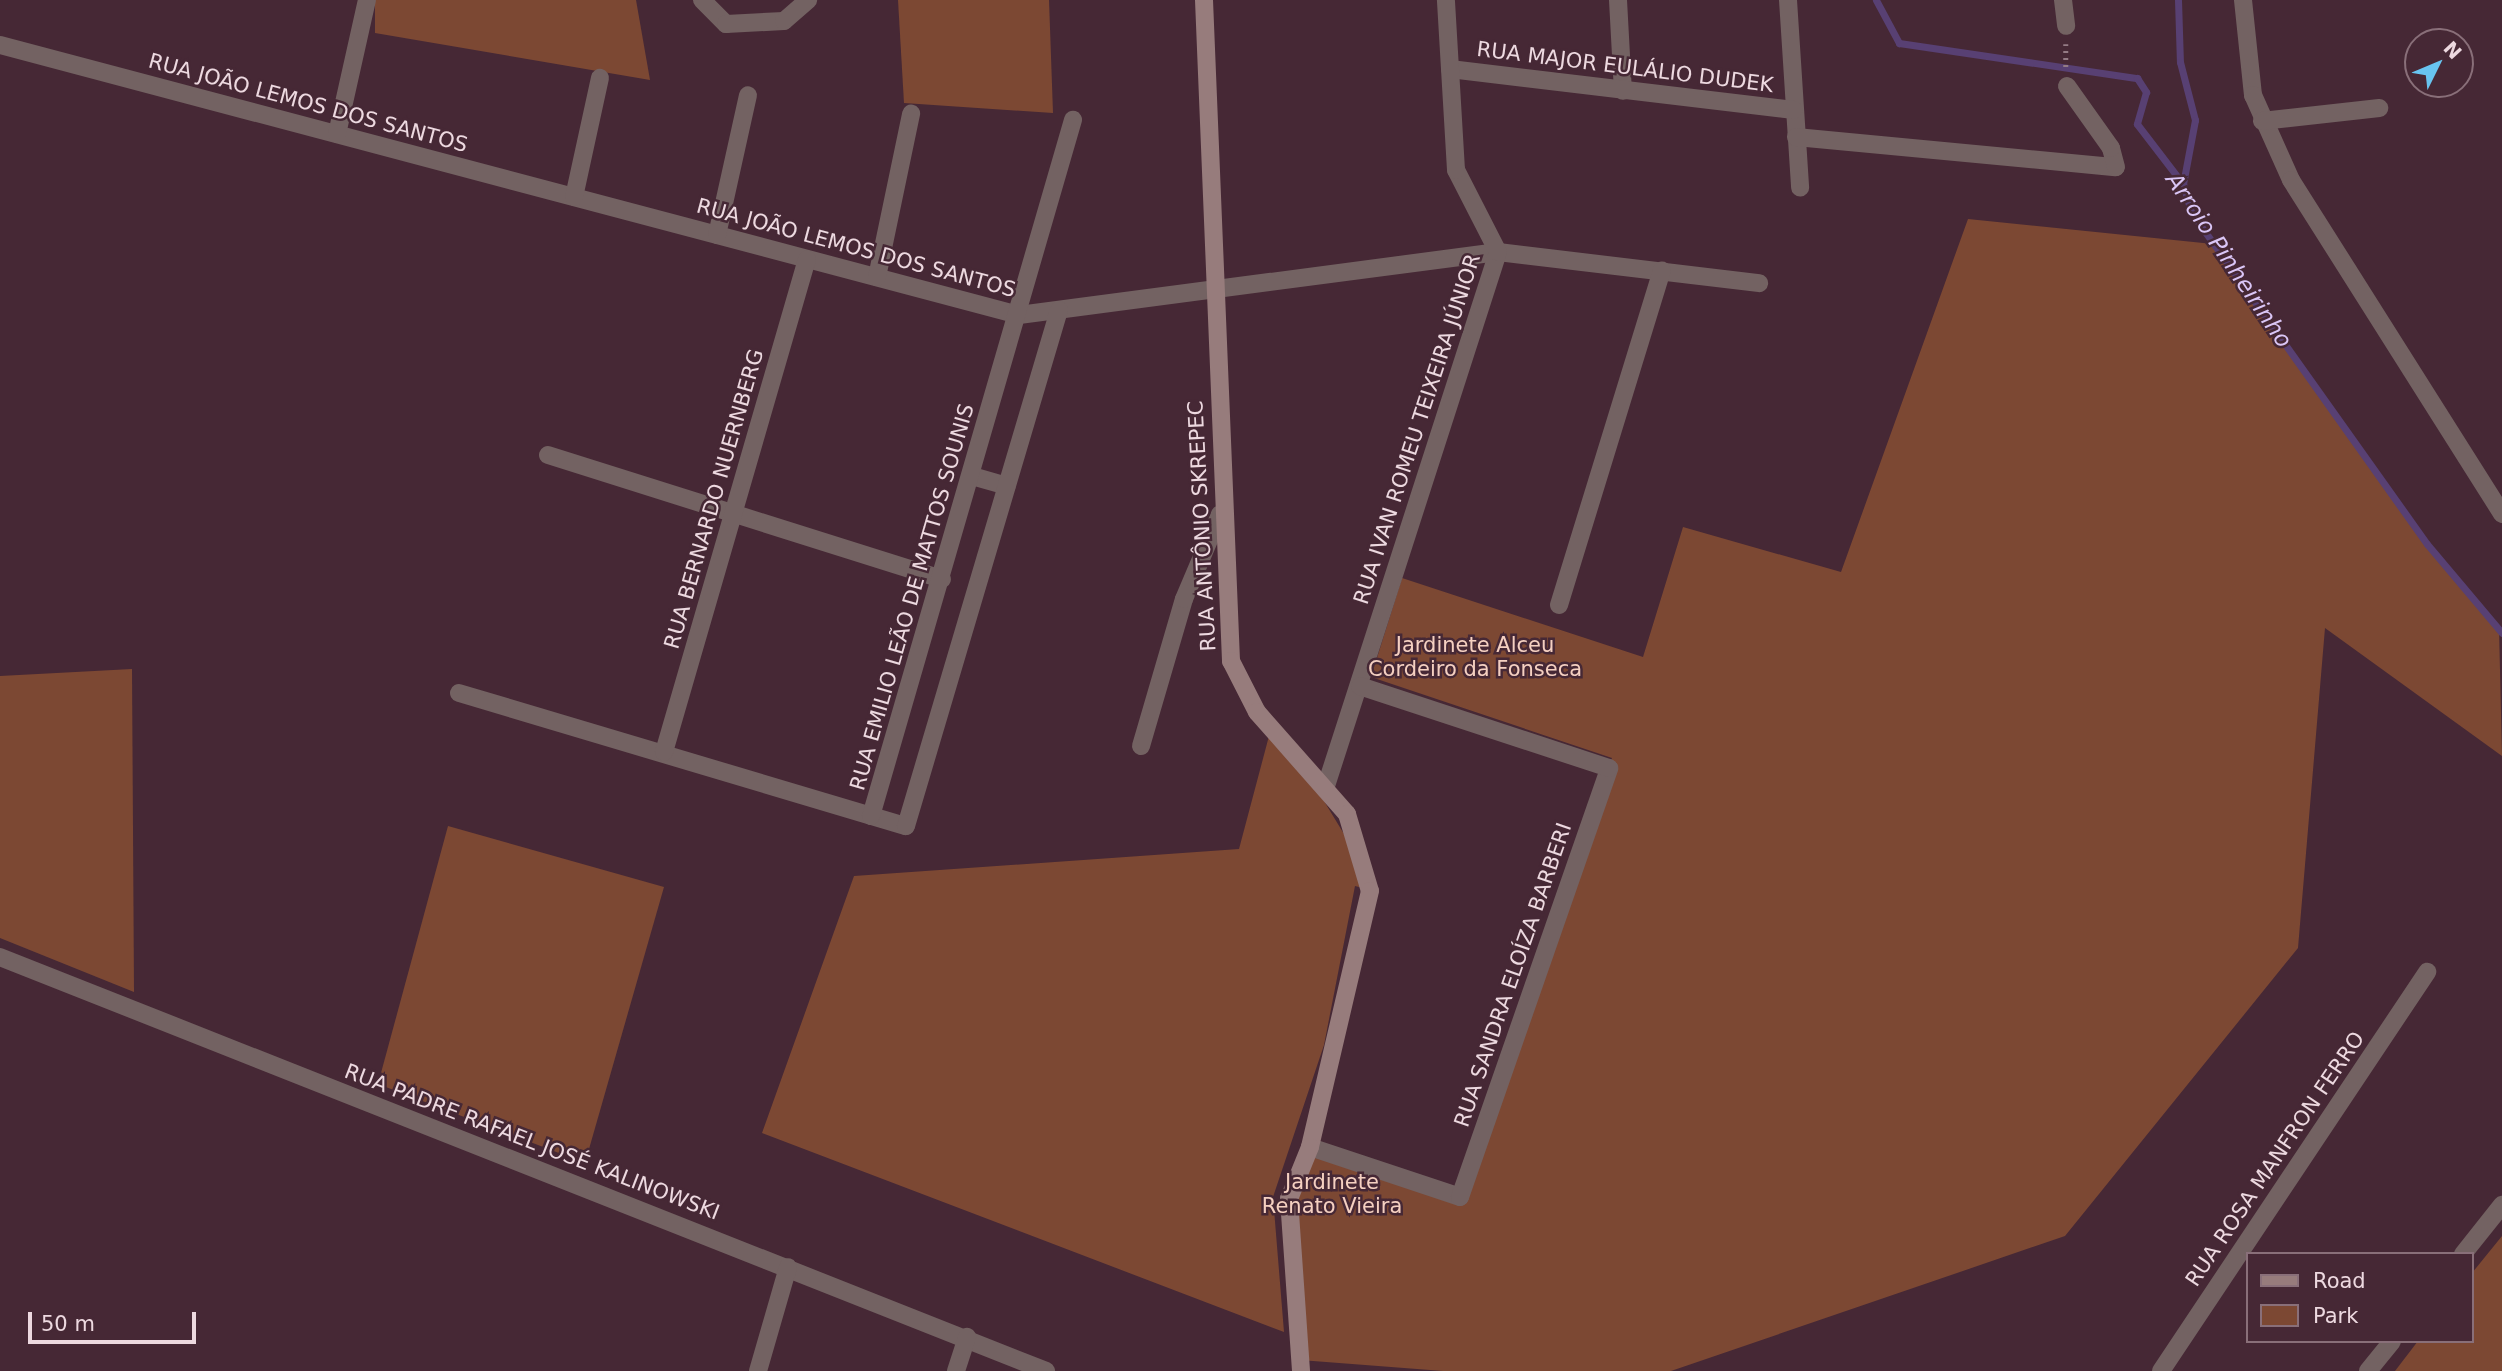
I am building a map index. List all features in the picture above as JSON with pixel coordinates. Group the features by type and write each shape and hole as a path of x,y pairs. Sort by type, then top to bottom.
{"street":[{"path":"337,134 367,0"},
{"path":"702,0 726,24 784,21 808,0"},
{"name":"RUA ANTÔNIO SKREPEC","path":"1204,0 1217,288 1220,514 1236,678 1256,712 1325,789 1355,831 1370,891 1310,1147 1289,1199 1301,1371"},
{"name":"RUA IVAN ROMEU TEIXEIRA JÚNIOR","path":"1325,789 1498,252 1456,170 1446,0"},
{"path":"1618,0 1622,91"},
{"path":"1788,0 1801,188"},
{"path":"2063,0 2066,26"},
{"path":"2243,0 2262,121 2291,180 2502,514"},
{"name":"RUA JOÃO LEMOS DOS SANTOS","path":"0,45 1019,315 1498,252 1759,282"},
{"name":"RUA MAJOR EULÁLIO DUDEK","path":"1450,69 1794,110"},
{"path":"574,197 600,78"},
{"path":"1796,137 2116,167 2111,148 2066,82"},
{"path":"717,235 748,96"},
{"path":"2262,121 2379,108"},
{"path":"877,277 911,114"},
{"name":"RUA EMILIO LEÃO DE MATTOS SOUNIS","path":"1059,310 906,826 871,816 1019,315 1073,120"},
{"name":"RUA BERNARDO NUERNBERG","path":"664,752 807,259"},
{"path":"1559,605 1662,270"},
{"path":"548,455 942,579"},
{"path":"972,476 1007,486"},
{"path":"1141,746 1184,599 1220,514"},
{"name":"RUA SANDRA ELOÍZA BARBERI","path":"1310,1147 1460,1197 1609,768 1360,686"},
{"path":"458,692 871,816"},
{"name":"RUA PADRE RAFAEL JOSÉ KALINOWSKI","path":"0,957 967,1337 1046,1371"},
{"name":"RUA ROSA MANFRON FERRO","path":"2161,1371 2427,972"},
{"path":"2465,1252 2502,1205"},
{"path":"758,1371 788,1267"},
{"path":"956,1371 967,1337"},
{"path":"2368,1371 2390,1343"}],"path":[{"path":"2066,26 2066,82"}],"green space":[{"path":"375,0 636,0 650,80 375,33"},
{"path":"898,0 1049,0 1053,113 904,103"},
{"path":"1968,219 2213,244 2427,544 2499,628 2502,756 2325,628 2298,948 2065,1236 1671,1371 1443,1371 1300,1360 1289,1199 1310,1147 1460,1197 1612,758 1371,677 1402,578 1643,657 1683,527 1841,572"},
{"path":"132,669 134,992 0,938 0,676"},
{"path":"1269,736 1324,801 1364,867 1367,889 1355,886 1324,1045 1273,1197 1284,1332 762,1133 854,876 1239,849"},
{"path":"448,826 664,887 585,1163 378,1084"},
{"path":"2502,1236 2502,1371 2395,1371 2416,1343 2474,1343 2474,1271"}],"waterway":[{"name":"Arroio Pinheirinho","path":"1876,0 1899,43 2137,78 2146,92 2137,124 2183,184 2191,212 2427,544 2502,633"},
{"path":"2178,0 2180,62 2195,120 2183,184"}],"park label":[{"name":"Jardinete Alceu Cordeiro da Fonseca","path":"1475,657"},
{"name":"Jardinete Renato Vieira","path":"1332,1194"}]}
